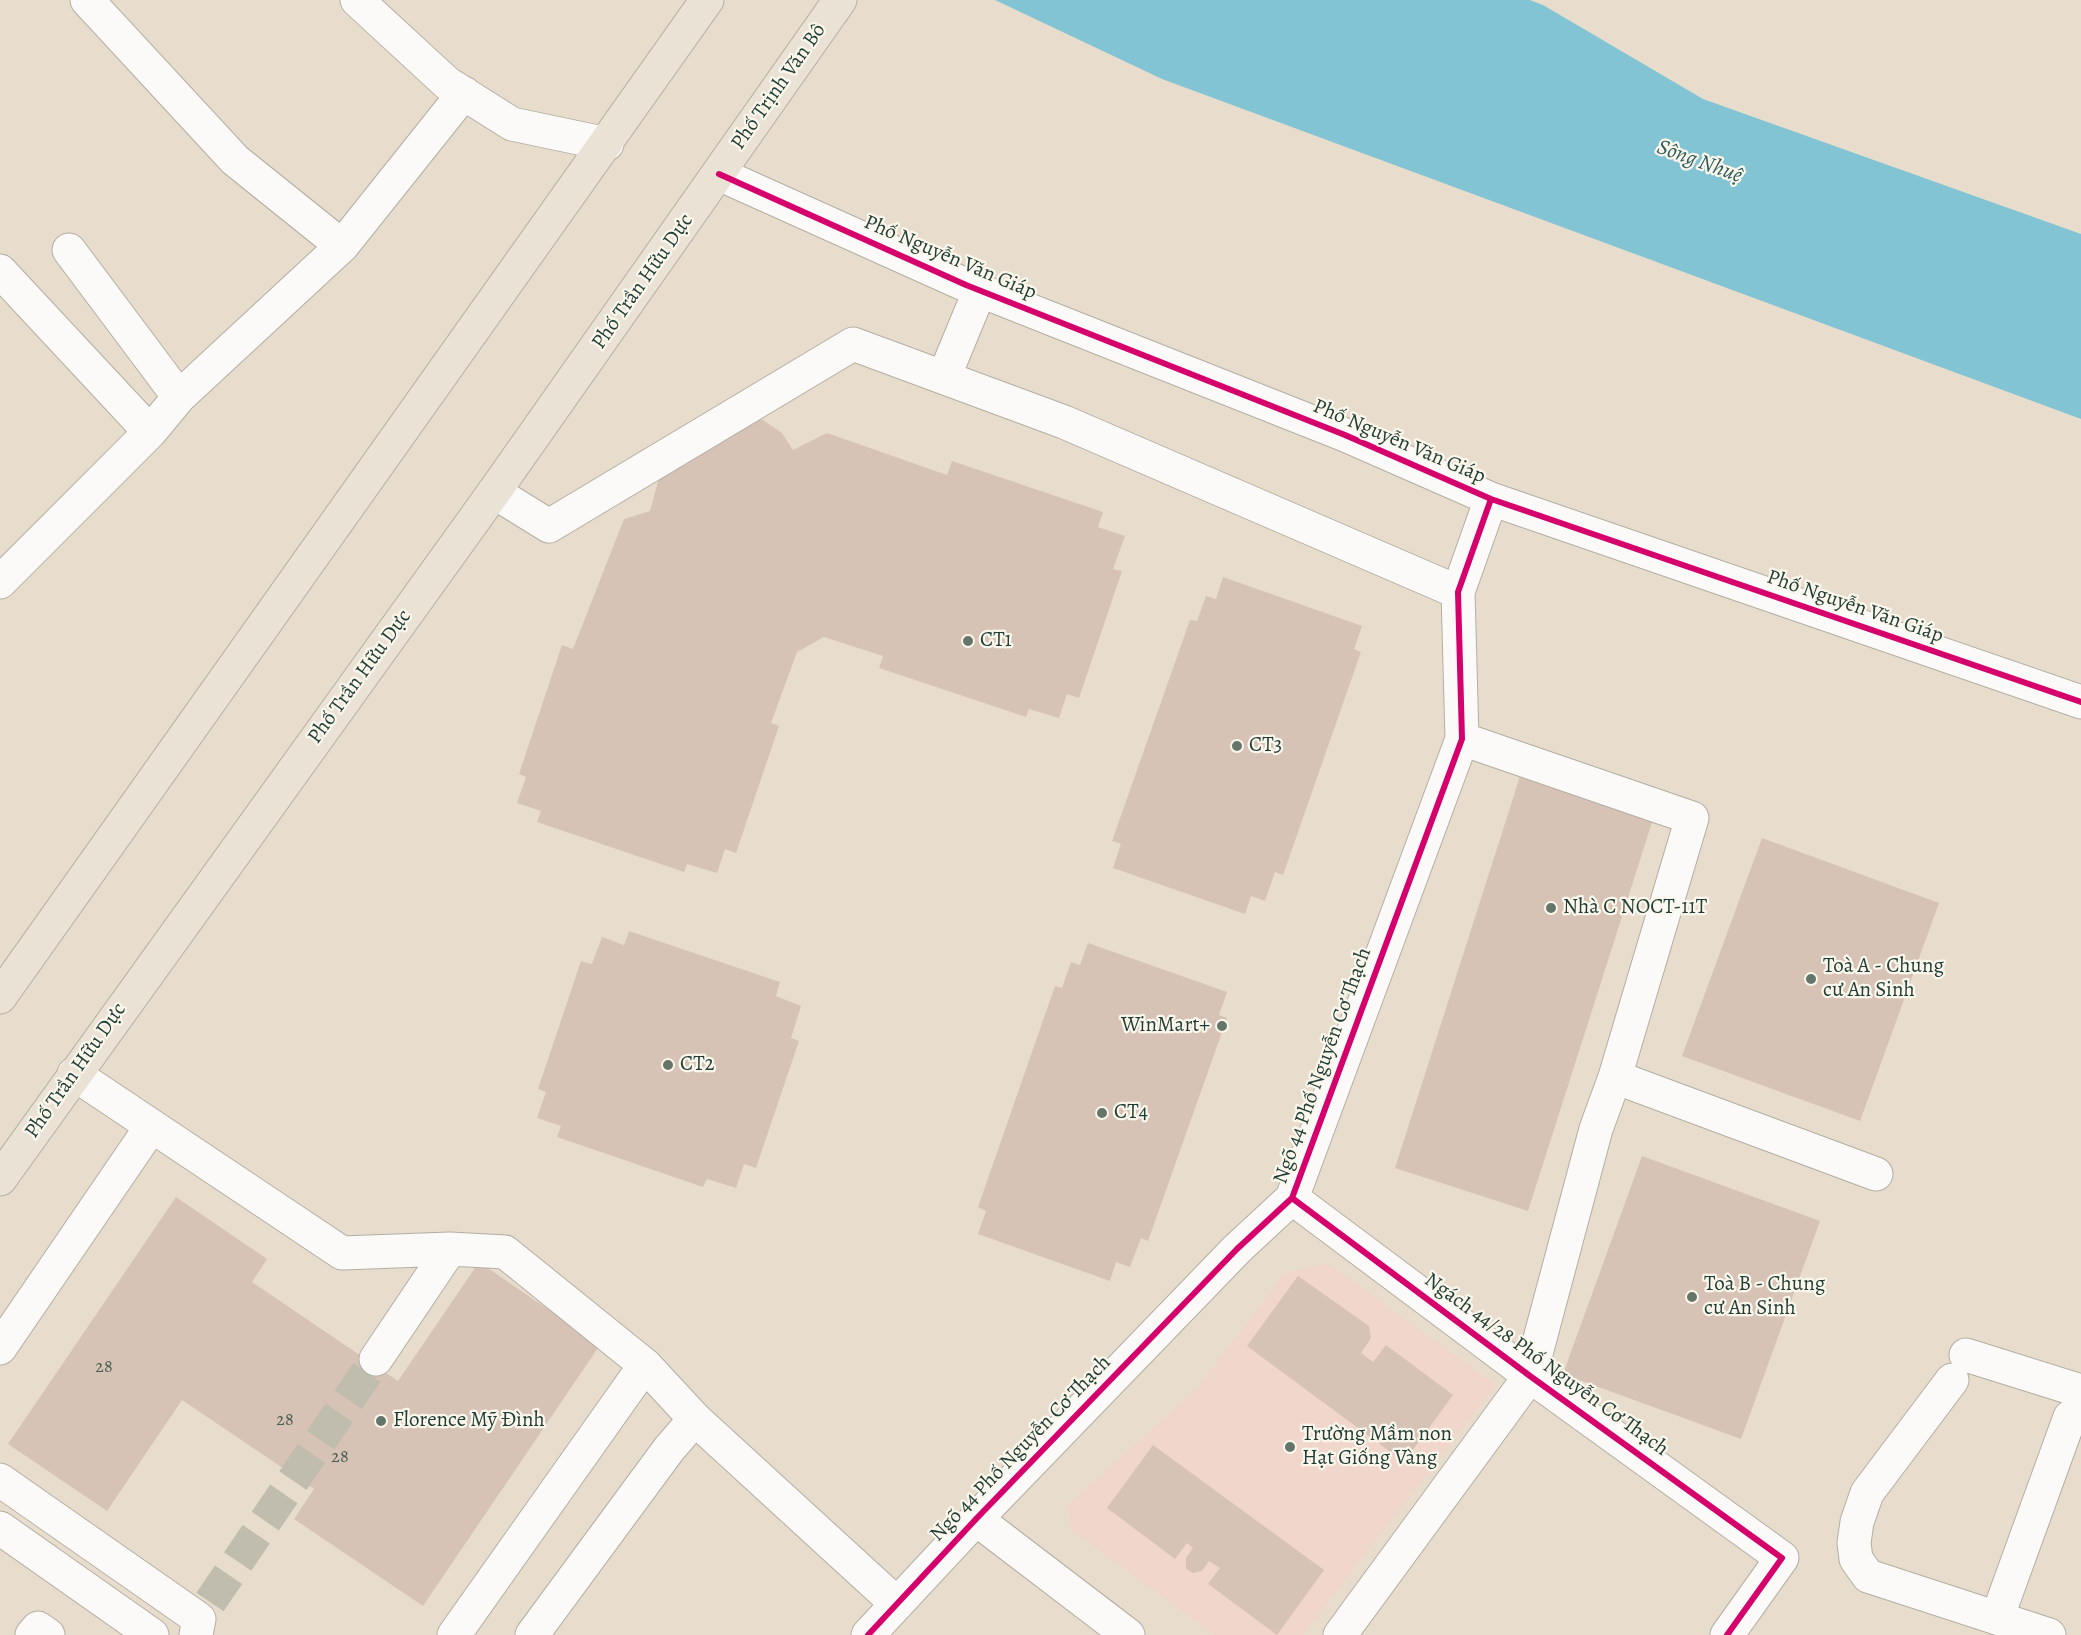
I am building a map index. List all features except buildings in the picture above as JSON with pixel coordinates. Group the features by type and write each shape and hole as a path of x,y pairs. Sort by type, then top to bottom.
{"main road":[{"path":"0,997 707,0"},
{"name":"Phố Trịnh Văn Bô","path":"719,174 840,0"},
{"name":"Phố Trần Hữu Dực","path":"0,1179 494,492 719,174"}],"street":[{"path":"87,0 235,160 342,246"},
{"path":"357,0 447,82 512,124 607,144"},
{"path":"0,582 150,432 179,397 342,246 464,93"},
{"name":"Phố Nguyễn Văn Giáp","path":"719,174 980,290 1345,435 1491,499 2081,702"},
{"path":"69,250 179,397"},
{"path":"0,271 150,432"},
{"path":"944,377 980,290"},
{"path":"494,492 549,526 853,344 1161,462 1458,592"},
{"name":"Ngõ 44 Phố Nguyễn Cơ Thạch","path":"868,1635 976,1519 1237,1249 1292,1198 1462,739 1458,592 1491,499"},
{"path":"1340,1635 1530,1376 1596,1129 1615,1077 1692,818 1462,739"},
{"path":"74,1074 342,1253 450,1250 505,1252 645,1365 695,1419 897,1604"},
{"path":"1615,1077 1876,1174"},
{"path":"0,1348 151,1127"},
{"name":"Ngách 44/28 Phố Nguyễn Cơ Thạch","path":"1292,1198 1530,1376 1782,1557 1727,1635"},
{"path":"376,1359 450,1250"},
{"path":"454,1635 645,1365"},
{"path":"1997,1618 2075,1404 1959,1367 1867,1493 1857,1522 1854,1543 1856,1559 1868,1576 2049,1635"},
{"path":"532,1635 669,1449 695,1419"},
{"path":"0,1480 165,1584 202,1619"},
{"path":"976,1519 1128,1635"},
{"path":"0,1528 152,1635"},
{"path":"122,1615 165,1584"},
{"path":"32,1635 38,1628 48,1635"}],"shaded area":[{"name":"Trường Mầm non Hạt Giống Vàng","path":"1328,1263 1496,1385 1303,1635 1214,1635 1072,1530 1067,1506 1197,1388 1285,1273"}],"water":[{"name":"Sông Nhuệ","path":"995,0 1530,0 1543,5 1703,99 2081,234 2081,419 1162,79"}],"tunnel":[{"path":"210,1602 376,1359"}],"cycle path":[{"path":"719,174 966,285 1345,435 1491,499 2081,702"},
{"path":"868,1635 976,1519 1237,1249 1292,1198 1462,739 1458,592 1491,499"},
{"path":"1292,1198 1530,1376 1782,1558 1727,1635"}],"place":[{"name":"CT1","path":"968,641"},
{"name":"CT3","path":"1237,746"},
{"name":"Nhà C NOCT-11T","path":"1551,908"},
{"name":"Toà A - Chung cư An Sinh","path":"1811,979"},
{"name":"WinMart+","path":"1222,1026"},
{"name":"CT2","path":"668,1065"},
{"name":"CT4","path":"1102,1113"},
{"name":"Toà B - Chung cư An Sinh","path":"1692,1297"},
{"name":"Florence Mỹ Đình","path":"381,1421"},
{"name":"Trường Mầm non Hạt Giống Vàng","path":"1290,1447"}]}
